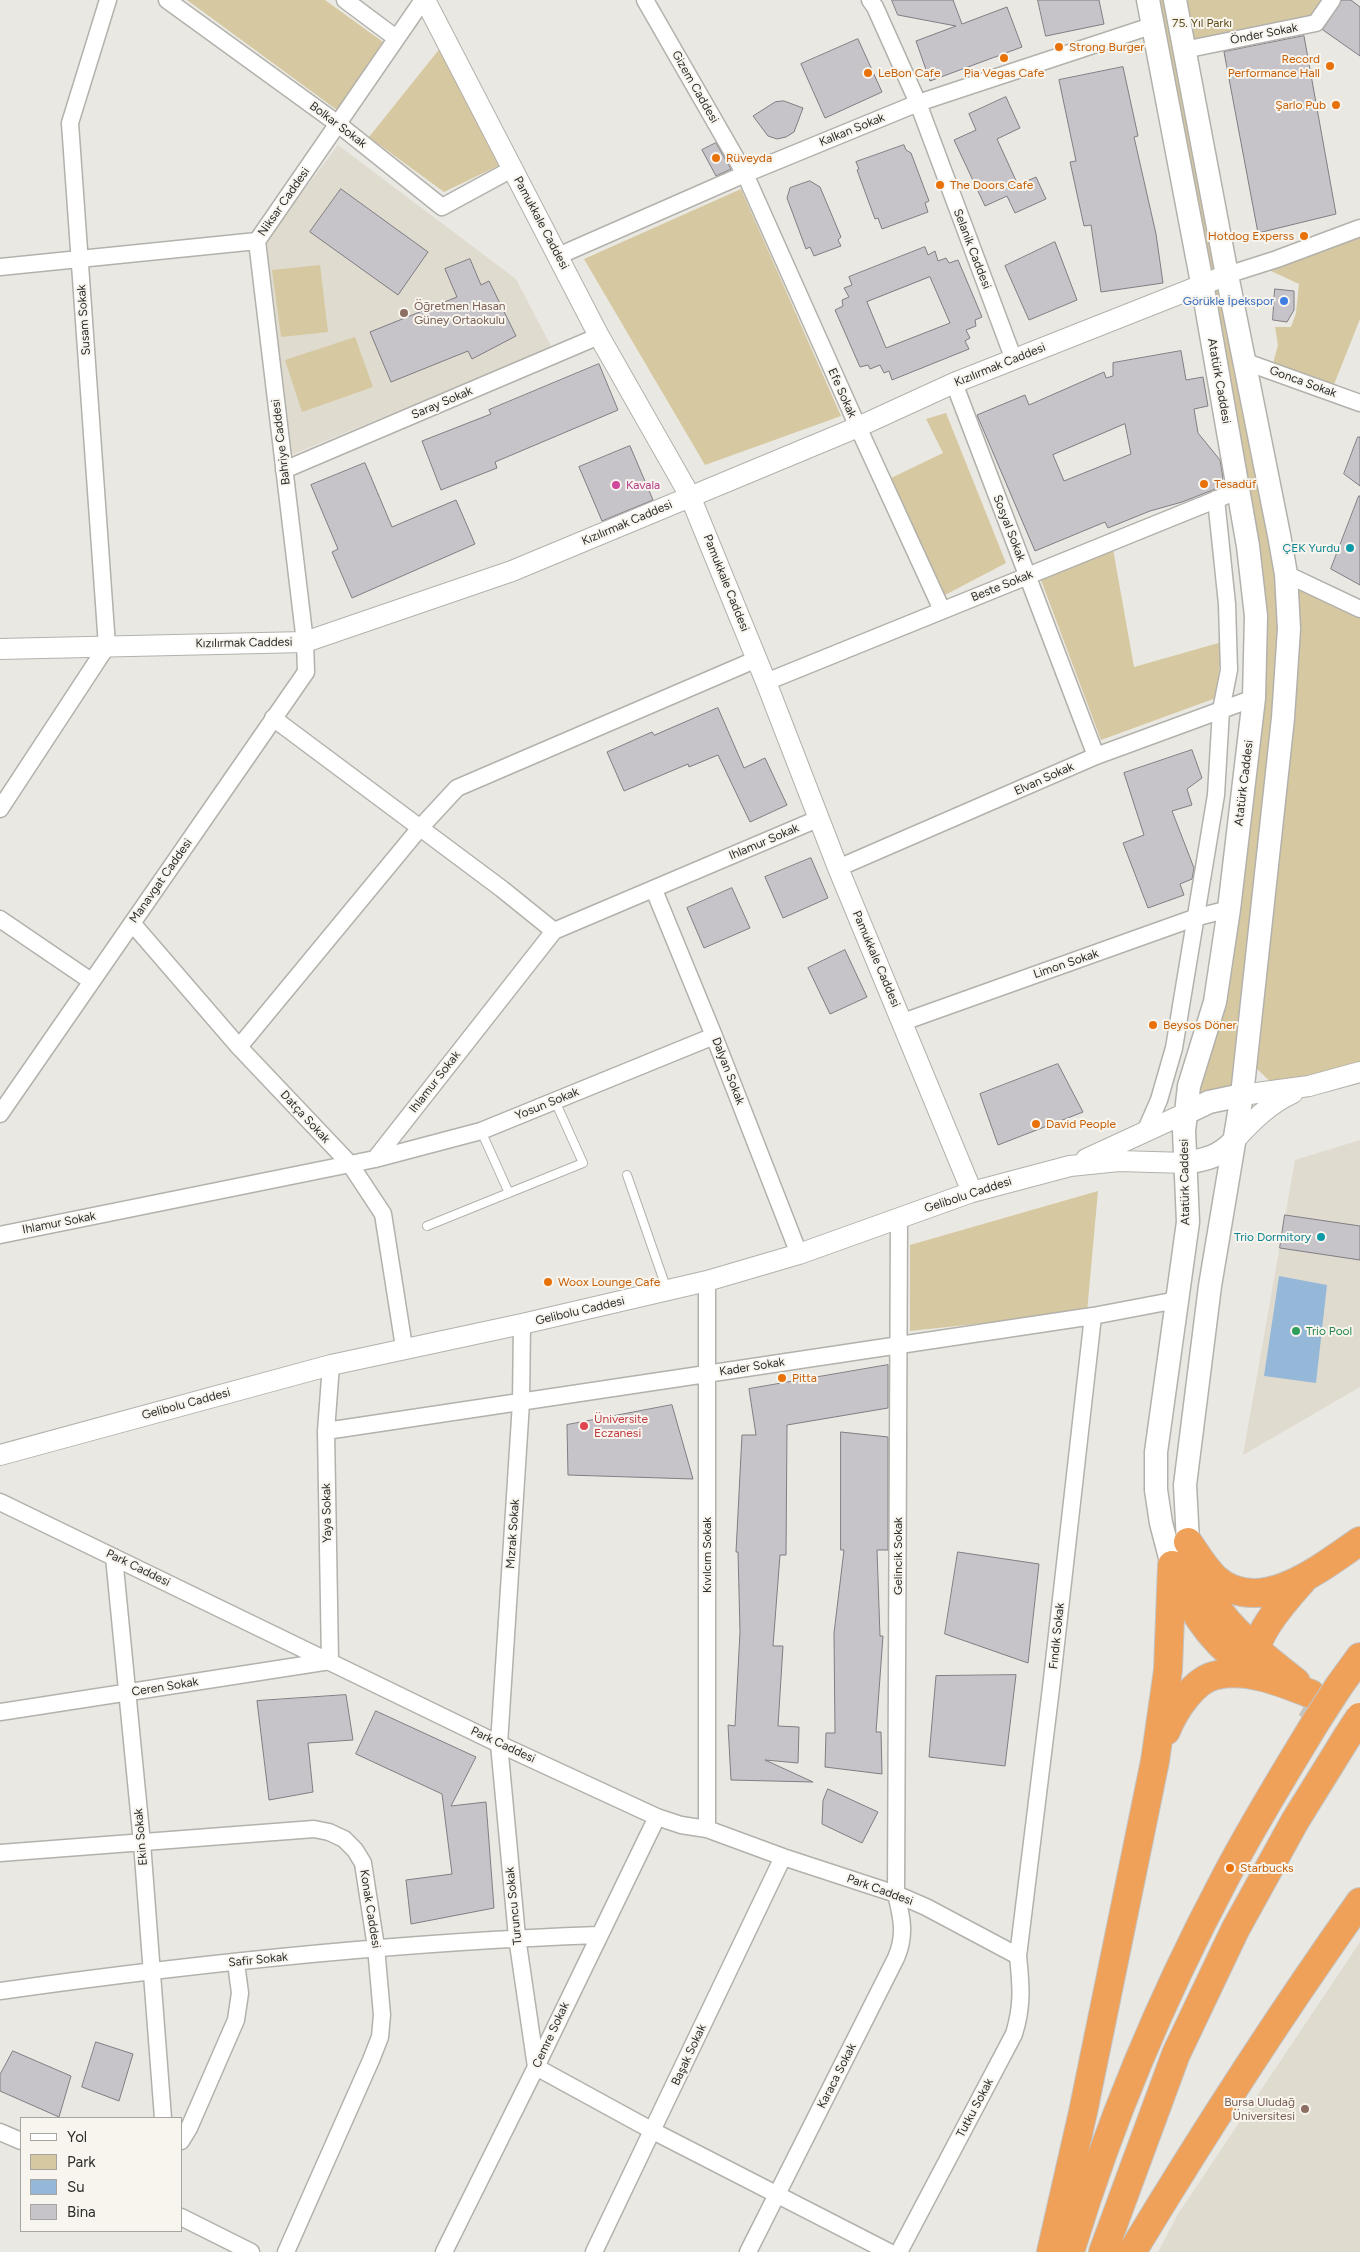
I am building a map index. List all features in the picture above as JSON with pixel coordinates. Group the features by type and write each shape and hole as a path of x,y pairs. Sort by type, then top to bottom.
{"highway":[{"path":"1188,1542 1201,1562 1217,1580 1236,1590 1253,1593 1272,1592 1302,1580 1360,1540"},
{"path":"1188,1542 1198,1573 1212,1601 1232,1627 1312,1705"},
{"path":"1172,1566 1183,1593 1207,1632 1234,1659 1264,1678"},
{"path":"1051,2252 1083,2112 1156,1761 1168,1670 1172,1566"},
{"path":"1264,1678 1256,1665 1255,1650 1276,1612 1302,1580"},
{"path":"1070,2252 1135,2067 1177,1973 1312,1705 1339,1686 1360,1657"},
{"path":"1156,1761 1167,1728 1183,1698 1199,1684 1215,1675 1236,1674 1280,1681 1312,1705"},
{"path":"1104,2252 1176,2054 1235,1930 1295,1821 1354,1727"},
{"path":"1132,2252 1228,2099 1319,1960 1360,1902"}],"main road":[{"name":"Atatürk Caddesi","path":"1148,0 1202,283 1248,546 1256,616 1254,698 1229,908 1215,1002 1189,1086 1184,1131 1188,1222 1156,1452 1156,1490 1161,1523 1172,1566"},
{"path":"1175,0 1286,574 1289,629 1283,718 1242,1095 1210,1286 1185,1485 1188,1542"},
{"path":"1186,1113 1209,1102 1242,1095"},
{"path":"1186,1163 1208,1160 1222,1153 1234,1141"}],"street":[{"name":"Susam Sokak","path":"107,646 70,123 108,0"},
{"name":"Bolkar Sokak","path":"167,0 338,124 442,207 512,169"},
{"path":"345,0 396,38"},
{"name":"Niksar Caddesi","path":"0,267 257,241 424,0"},
{"name":"Pamukkale Caddesi","path":"424,0 599,336 690,496 766,682 838,868 972,1192"},
{"name":"Gizem Caddesi","path":"645,0 745,174"},
{"name":"Önder Sokak","path":"1184,50 1316,23 1332,0"},
{"name":"Selanik Caddesi","path":"875,2 918,103 1014,360"},
{"name":"Kalkan Sokak","path":"558,256 745,174 918,103 1154,25"},
{"name":"Efe Sokak","path":"745,174 942,610"},
{"path":"1227,275 1277,259 1360,228"},
{"name":"Bahriye Caddesi","path":"257,241 305,642"},
{"name":"Kızılırmak Caddesi","path":"0,648 305,642 512,571 858,427 954,384 1202,283 1227,275"},
{"name":"Saray Sokak","path":"284,470 599,336"},
{"name":"Gonca Sokak","path":"1246,362 1360,403"},
{"name":"Sosyal Sokak","path":"954,384 1096,756"},
{"name":"Beste Sokak","path":"766,682 1237,490"},
{"path":"1145,1132 1159,1100 1174,1048 1194,918 1216,795 1222,710 1229,670 1227,604 1216,499"},
{"path":"1286,574 1360,609"},
{"name":"Manavgat Caddesi","path":"0,1114 306,672 305,642"},
{"path":"0,808 107,646"},
{"path":"239,1048 419,828 456,788 756,659"},
{"name":"Elvan Sokak","path":"838,868 1096,756 1254,698"},
{"path":"273,718 502,889 554,931"},
{"name":"Ihlamur Sokak","path":"0,1235 375,1159 554,931 820,818"},
{"name":"Dalyan Sokak","path":"654,890 714,1036 799,1254"},
{"name":"Limon Sokak","path":"903,1022 1194,918 1229,908"},
{"path":"0,919 92,981"},
{"name":"Datça Sokak","path":"132,923 239,1048 350,1164 383,1214 404,1348"},
{"name":"Yosun Sokak","path":"375,1159 481,1131 714,1036"},
{"path":"1242,1095 1309,1086 1360,1072"},
{"path":"1234,1141 1259,1114 1274,1103 1309,1086"},
{"path":"1070,1166 1186,1113"},
{"name":"Gelibolu Caddesi","path":"0,1454 331,1365 522,1324 707,1281 799,1254 972,1192 1070,1166 1119,1161 1186,1163"},
{"name":"Gelincik Sokak","path":"896,1894 899,1218"},
{"name":"Kıvılcım Sokak","path":"706,1829 707,1281"},
{"name":"Kader Sokak","path":"326,1431 1093,1316 1178,1300"},
{"name":"Fındık Sokak","path":"1018,1956 1050,1697 1093,1316"},
{"name":"Mızrak Sokak","path":"499,1744 521,1403 522,1324"},
{"name":"Yaya Sokak","path":"330,1661 326,1431 331,1365"},
{"name":"Park Caddesi","path":"0,1502 499,1744 657,1817 681,1825 706,1829 783,1857 896,1894 926,1907 1018,1956"},
{"name":"Ekin Sokak","path":"114,1557 142,1843 150,1970 163,2117"},
{"name":"Ceren Sokak","path":"0,1712 330,1661"},
{"name":"Turuncu Sokak","path":"499,1744 517,1937 536,2067"},
{"name":"Cemre Sokak","path":"444,2252 657,1817"},
{"name":"Konak Caddesi","path":"0,1853 314,1829 344,1838 355,1850 363,1863 376,1947 382,2015 380,2037 286,2252"},
{"name":"Başak Sokak","path":"594,2252 783,1857"},
{"name":"Karaca Sokak","path":"748,2252 902,1945 903,1921 896,1894"},
{"name":"Safir Sokak","path":"0,1991 150,1970 236,1963 376,1947 517,1937 599,1934"},
{"name":"Tutku Sokak","path":"899,2252 1014,2034 1022,1995 1018,1956"},
{"path":"182,2139 189,2128 236,2020 240,1993 236,1963"},
{"path":"536,2067 653,2131 889,2252"},
{"path":"0,2132 20,2142"},
{"path":"182,2217 252,2252"}],"lane":[{"path":"427,1226 583,1163 555,1101"},
{"path":"481,1131 509,1193"},
{"path":"627,1175 666,1290"}],"shaded area":[{"name":"Öğretmen Hasan Güney Ortaokulu","path":"338,145 516,279 552,348 291,455 265,242"},
{"path":"1360,1140 1360,1387 1243,1455 1295,1160"},
{"name":"Bursa Uludağ Üniversitesi","path":"1360,1942 1360,2252 1158,2252 1178,2214"}],"green space":[{"path":"187,0 325,0 383,42 337,110"},
{"name":"75. Yıl Parkı","path":"1148,0 1332,0 1316,23 1184,50 1286,574 1360,609 1360,1072 1274,1085 1255,1067 1242,1088 1192,1100 1215,1002 1256,616"},
{"path":"441,47 500,165 444,192 369,137"},
{"path":"741,189 841,416 705,465 584,259"},
{"path":"1360,228 1360,319 1331,392 1271,371 1278,345 1275,327 1291,327 1296,313 1299,284 1258,265"},
{"path":"320,265 328,332 281,337 272,270"},
{"path":"355,337 373,387 302,412 285,360"},
{"path":"946,413 1006,563 943,596 889,479 943,453 926,419"},
{"path":"1113,549 1134,667 1222,642 1216,698 1101,740 1041,580"},
{"path":"1098,1191 1087,1312 910,1331 910,1245"}],"water":[{"name":"Trio Pool","path":"1279,1276 1327,1285 1316,1383 1264,1376"}],"building":[{"path":"892,0 953,0 962,24 1007,7 1022,47 930,81 916,41 956,26 898,15"},
{"path":"1038,0 1099,0 1104,24 1046,36"},
{"path":"1342,0 1351,0 1360,7 1360,56 1323,30"},
{"path":"1304,36 1336,214 1258,233 1224,52"},
{"path":"858,39 882,92 825,118 801,64"},
{"path":"1123,67 1138,136 1134,137 1156,234 1163,283 1101,292 1091,225 1084,226 1070,162 1076,161 1059,80"},
{"path":"1006,97 1020,128 997,139 1018,185 1036,177 1046,199 1015,213 1007,196 985,206 954,140 976,130 969,114"},
{"path":"784,101 803,108 794,132 786,137 777,139 768,136 753,116 775,102"},
{"name":"Rüveyda","path":"716,143 731,169 716,176 702,150"},
{"path":"904,145 906,150 911,153 929,201 925,203 928,212 882,229 878,218 875,219 857,170 859,169 856,162"},
{"path":"810,181 820,187 841,237 838,240 841,246 814,256 810,247 806,249 787,198 790,188"},
{"path":"341,189 428,252 398,295 310,232"},
{"path":"1055,242 1077,300 1029,320 1005,266"},
{"path":"925,247 928,255 935,251 938,261 946,258 949,263 958,260 982,317 975,320 976,326 966,330 970,338 965,341 969,349 892,380 889,371 884,373 880,365 870,369 868,365 860,367 835,310 843,306 842,300 849,297 844,288 852,285 849,277","holes":["930,277 950,323 886,348 867,302"]},
{"path":"470,259 481,285 489,281 516,336 472,359 468,351 391,382 370,332 457,297 445,269"},
{"name":"Görükle İpekspor","path":"1275,289 1294,291 1294,310 1287,322 1273,320"},
{"path":"1181,351 1186,380 1203,377 1208,406 1194,409 1198,433 1220,460 1223,478 1218,488 1182,502 1150,511 1108,528 1105,522 1035,551 977,415 1025,395 1029,405 1104,372 1106,378 1113,376 1113,363","holes":["1125,424 1131,454 1064,481 1053,455"]},
{"path":"599,364 618,410 495,462 497,468 441,490 422,441 491,414 489,410"},
{"path":"1358,437 1360,437 1360,486 1344,474"},
{"name":"Kavala","path":"630,446 653,500 602,521 579,467"},
{"path":"365,463 392,527 456,500 475,544 352,598 332,552 338,549 311,485"},
{"name":"ÇEK Yurdu","path":"1360,496 1360,585 1331,569"},
{"path":"718,708 744,768 765,758 787,805 750,822 718,755 689,767 688,764 624,791 607,752 652,732 654,735"},
{"path":"1192,750 1202,778 1187,789 1192,805 1172,811 1194,868 1192,879 1180,884 1184,895 1148,908 1123,843 1144,835 1124,773"},
{"path":"811,858 828,898 783,918 765,877"},
{"path":"732,888 750,928 704,948 687,908"},
{"path":"845,950 867,997 830,1014 808,968"},
{"path":"1058,1064 1083,1112 998,1145 980,1094"},
{"name":"Trio Dormitory","path":"1285,1215 1360,1226 1360,1260 1280,1248"},
{"path":"888,1365 888,1408 787,1425 786,1555 780,1555 773,1646 783,1646 778,1726 799,1727 798,1763 765,1760 813,1782 731,1780 728,1725 735,1726 740,1632 738,1552 736,1552 742,1435 756,1435 749,1389"},
{"path":"672,1405 693,1479 568,1475 567,1425"},
{"path":"841,1432 888,1437 888,1550 877,1550 880,1636 883,1636 876,1732 881,1732 882,1774 825,1767 826,1733 835,1733 834,1633 844,1550 841,1550"},
{"path":"958,1552 1039,1564 1028,1663 945,1634"},
{"path":"1016,1675 1005,1766 929,1757 936,1676"},
{"path":"346,1695 353,1740 308,1743 313,1792 269,1800 257,1701"},
{"path":"376,1711 476,1757 451,1806 486,1802 494,1908 411,1924 406,1880 452,1874 442,1794 356,1754"},
{"path":"828,1789 878,1812 862,1843 822,1824 823,1801"},
{"path":"96,2042 133,2054 119,2101 82,2087"},
{"path":"13,2051 71,2076 59,2117 0,2091 0,2075"}],"tunnel":[{"path":"1306,1703 1360,1736"}],"place":[{"name":"Strong Burger","path":"1059,47"},
{"name":"Pia Vegas Cafe","path":"1004,58"},
{"name":"Record Performance Hall","path":"1330,66"},
{"name":"LeBon Cafe","path":"868,73"},
{"name":"Şarlo Pub","path":"1336,105"},
{"name":"Rüveyda","path":"716,158"},
{"name":"The Doors Cafe","path":"940,185"},
{"name":"Hotdog Experss","path":"1304,236"},
{"name":"Görükle İpekspor","path":"1284,301"},
{"name":"Öğretmen Hasan Güney Ortaokulu","path":"404,313"},
{"name":"Tesadüf","path":"1204,484"},
{"name":"Kavala","path":"616,485"},
{"name":"ÇEK Yurdu","path":"1350,548"},
{"name":"Beysos Döner","path":"1153,1025"},
{"name":"David People","path":"1036,1124"},
{"name":"Trio Dormitory","path":"1321,1237"},
{"name":"Woox Lounge Cafe","path":"548,1282"},
{"name":"Trio Pool","path":"1296,1331"},
{"name":"Pitta","path":"782,1378"},
{"name":"Üniversite Eczanesi","path":"584,1426"},
{"name":"Starbucks","path":"1230,1868"},
{"name":"Bursa Uludağ Üniversitesi","path":"1305,2109"}]}
